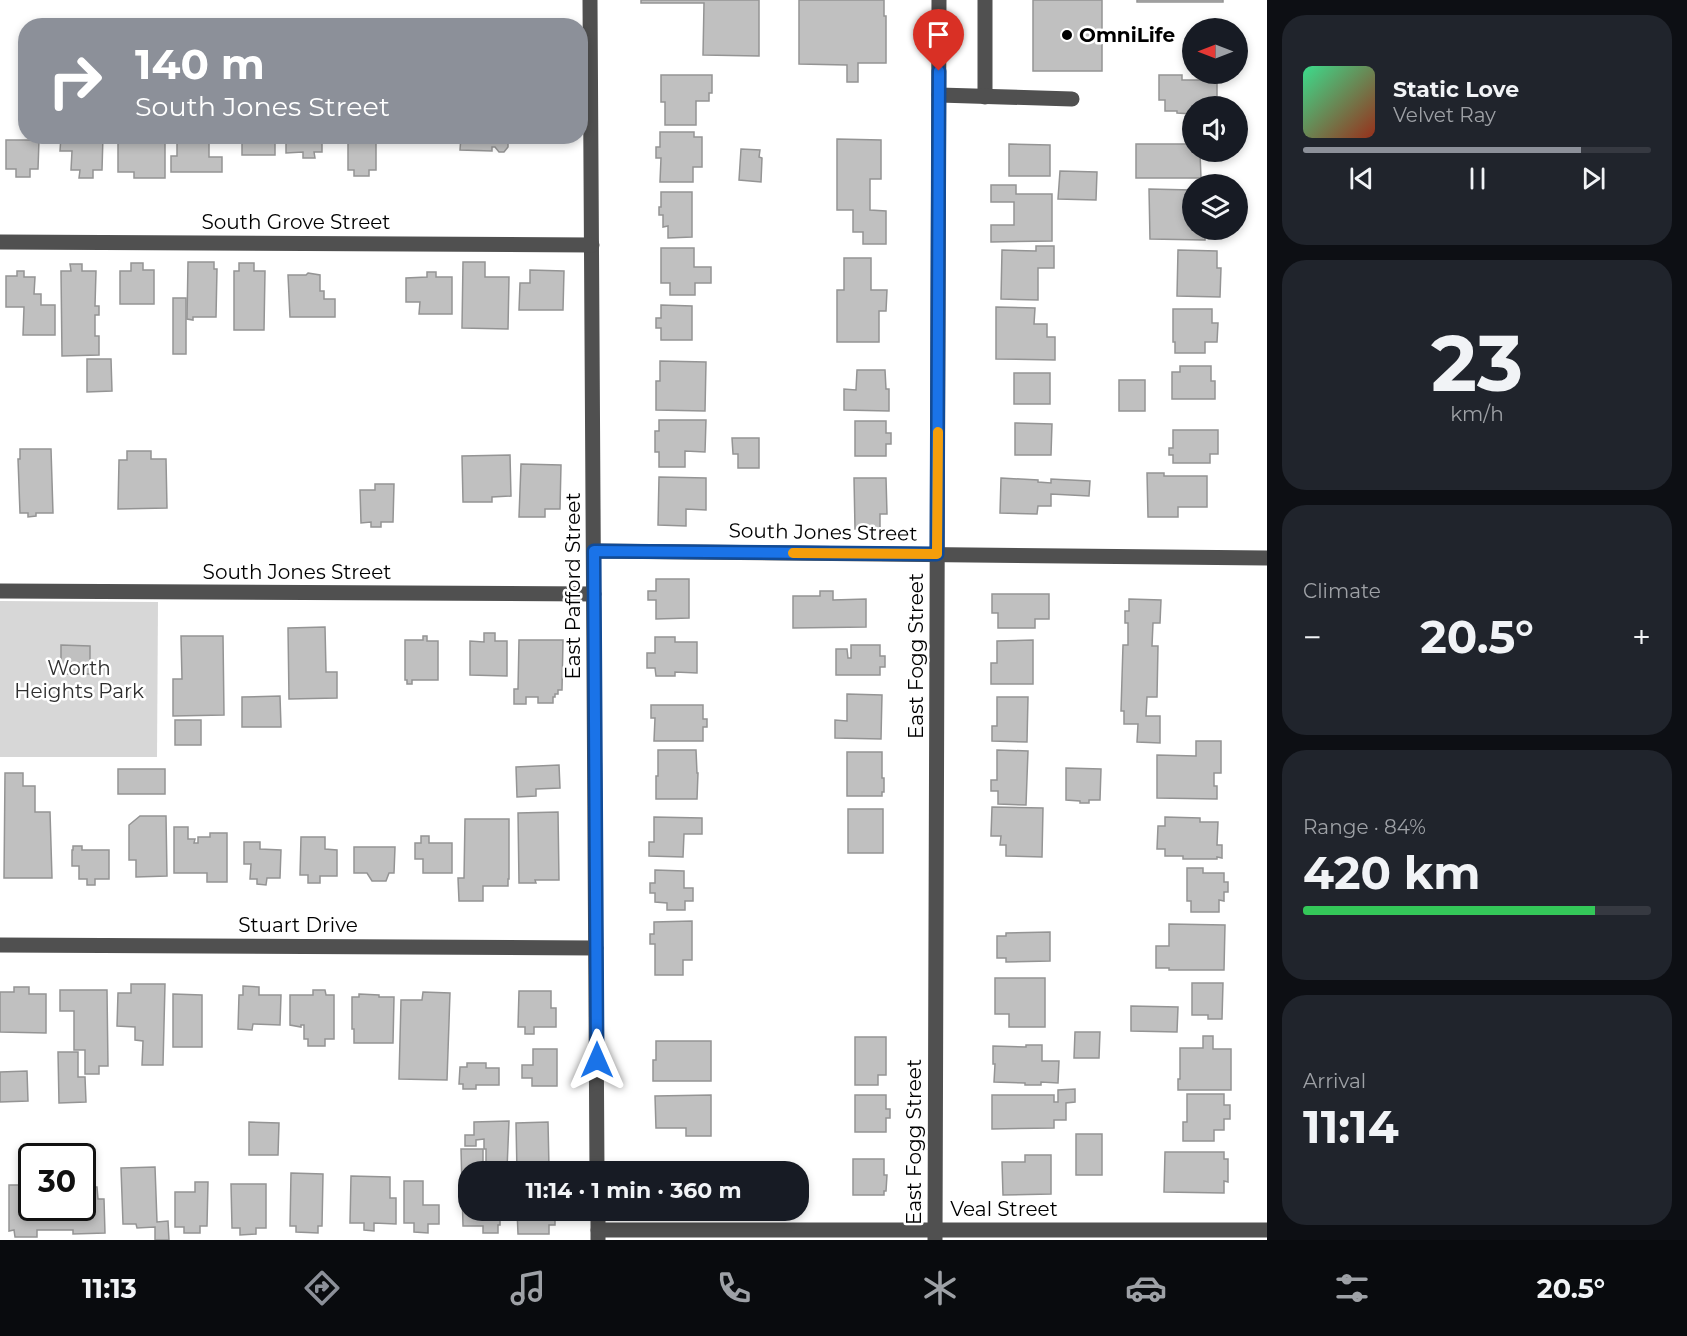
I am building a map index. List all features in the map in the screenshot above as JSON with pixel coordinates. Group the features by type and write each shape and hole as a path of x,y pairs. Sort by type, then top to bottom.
{"street":[{"name":"East Pafford Street","path":"590,0 597,1161"},
{"name":"East Fogg Street","path":"935,1235 939,0"},
{"path":"985,0 985,97"},
{"path":"939,95 1072,99"},
{"name":"South Grove Street","path":"0,242 592,245"},
{"name":"South Jones Street","path":"594,551 1267,558"},
{"name":"South Jones Street","path":"0,591 594,594"},
{"name":"Stuart Drive","path":"0,945 596,948"},
{"name":"Veal Street","path":"598,1235 935,1235 1267,1230"}],"green space":[{"name":"Worth Heights Park","path":"0,601 158,602 157,757 0,757"}],"building":[{"path":"641,0 759,0 759,56 703,55 704,3 641,3"},
{"path":"799,0 884,0 886,63 858,63 858,82 847,82 847,65 799,64"},
{"name":"OmniLife","path":"1033,0 1102,0 1102,71 1033,71"},
{"path":"1137,0 1223,0 1223,2 1137,2"},
{"path":"661,75 712,75 712,93 709,93 709,101 696,101 696,125 665,125 665,102 661,102"},
{"path":"1159,75 1182,75 1182,84 1217,84 1217,96 1182,96 1182,113 1165,111 1165,100 1159,100"},
{"path":"660,132 694,132 694,137 702,137 702,167 693,167 693,182 660,182 661,158 656,158 656,147 660,147"},
{"path":"837,139 881,140 881,179 870,179 870,210 886,211 886,244 863,244 863,232 853,232 853,210 837,210"},
{"path":"6,140 18,140 18,144 39,144 38,169 30,169 30,177 16,177 16,169 6,169"},
{"path":"60,144 103,144 102,170 93,170 93,178 79,178 80,170 71,170 72,151 60,151"},
{"path":"118,144 165,144 165,178 134,178 134,172 118,172"},
{"path":"177,144 209,144 209,157 222,157 222,172 171,172 171,156 177,156"},
{"path":"242,144 275,144 275,155 242,155"},
{"path":"286,144 322,144 322,152 314,152 315,158 303,158 303,152 286,153"},
{"path":"348,144 376,144 376,170 369,170 369,176 354,176 354,170 348,170"},
{"path":"460,144 508,144 504,152 499,152 495,147 492,147 492,151 460,150"},
{"path":"1009,144 1050,145 1050,176 1009,176"},
{"path":"1136,144 1182,144 1182,162 1200,162 1201,174 1182,174 1182,178 1136,178"},
{"path":"741,149 760,150 761,182 739,180"},
{"path":"1060,171 1097,172 1096,200 1058,199"},
{"path":"991,185 1016,185 1016,194 1052,194 1052,241 991,242 991,225 1014,225 1014,202 991,202"},
{"path":"1149,189 1182,190 1182,240 1150,239"},
{"path":"661,192 692,192 692,237 668,238 668,226 663,227 663,215 659,215"},
{"path":"1036,246 1054,246 1054,268 1038,268 1038,300 1001,299 1002,250 1036,251"},
{"path":"661,248 694,248 694,267 711,267 711,283 695,283 695,295 670,295 670,283 661,283"},
{"path":"1178,250 1217,251 1217,268 1221,268 1220,297 1177,296"},
{"path":"844,258 871,258 871,290 887,290 886,311 879,311 879,342 837,342 837,290 844,290"},
{"path":"188,262 214,262 214,269 217,269 216,317 187,319"},
{"path":"463,262 485,262 485,277 509,277 508,329 462,328"},
{"path":"131,263 143,263 143,270 154,270 154,304 120,304 120,271 131,271"},
{"path":"239,263 254,263 254,271 265,271 264,330 234,330 234,271 239,271"},
{"path":"70,264 82,264 82,271 96,271 95,306 99,306 99,315 95,315 95,336 99,336 99,355 62,356 61,271 71,271"},
{"path":"530,270 564,271 563,310 519,310 520,283 530,283"},
{"path":"17,271 24,271 24,277 35,277 34,294 41,294 41,305 55,305 55,335 23,335 24,307 6,307 6,276 17,276"},
{"path":"427,272 436,272 436,277 452,277 452,314 419,314 420,302 406,302 406,278 427,277"},
{"path":"308,273 320,275 320,291 324,291 324,299 335,299 335,317 290,317 288,275"},
{"path":"173,298 186,298 186,354 173,354"},
{"path":"661,305 692,306 692,340 661,340 661,328 656,328 656,318 661,318"},
{"path":"996,307 1035,308 1034,324 1047,324 1047,337 1055,337 1055,360 996,359"},
{"path":"1173,309 1212,309 1212,323 1218,323 1217,342 1205,342 1205,353 1175,353"},
{"path":"87,359 111,359 112,391 87,392"},
{"path":"660,361 706,362 705,411 656,410 656,381 660,381"},
{"path":"1180,366 1211,366 1211,381 1215,381 1215,399 1172,399 1172,372 1180,372"},
{"path":"857,370 885,370 886,389 889,389 889,411 844,410 844,389 856,390"},
{"path":"1014,373 1050,373 1050,404 1014,404"},
{"path":"1119,380 1145,380 1145,411 1119,411"},
{"path":"659,420 706,420 705,452 685,451 685,467 659,467 659,452 655,452 655,431 659,431"},
{"path":"855,421 886,421 886,433 891,433 891,444 886,444 886,456 855,456"},
{"path":"1015,423 1052,424 1051,455 1015,455"},
{"path":"1173,430 1218,430 1218,454 1210,454 1210,463 1173,463 1173,455 1169,455 1169,448 1173,448"},
{"path":"732,438 759,438 759,468 738,468 738,454 733,454"},
{"path":"20,449 51,449 53,513 36,513 36,516 28,517 28,513 20,513 18,459 20,459"},
{"path":"127,451 151,451 151,459 166,459 167,508 118,509 119,460 127,460"},
{"path":"510,455 511,496 492,497 492,502 463,502 462,456"},
{"path":"521,464 561,465 560,509 545,509 545,517 519,517"},
{"path":"1147,473 1164,473 1164,476 1207,476 1207,507 1178,507 1178,517 1148,517"},
{"path":"659,477 706,478 706,510 686,509 686,526 658,525"},
{"path":"854,478 886,478 887,514 880,514 880,528 855,529"},
{"path":"1001,478 1051,483 1051,479 1090,481 1089,496 1051,494 1051,506 1038,506 1037,514 1000,513"},
{"path":"375,484 394,484 393,522 381,522 381,527 371,527 371,522 361,523 360,490 375,490"},
{"path":"656,579 689,579 689,618 656,619 656,600 648,600 648,591 656,591"},
{"path":"820,591 833,591 833,600 866,599 866,627 793,628 793,596 820,596"},
{"path":"992,594 1049,594 1049,619 1035,619 1035,628 998,628 998,613 992,613"},
{"path":"1129,599 1161,600 1160,623 1153,623 1152,646 1158,646 1157,697 1147,697 1146,716 1160,716 1160,743 1137,742 1138,724 1124,724 1124,711 1121,711 1123,645 1128,645 1128,623 1125,623 1125,611 1129,611"},
{"path":"325,627 326,672 337,672 337,698 289,699 288,628"},
{"path":"484,633 495,633 495,641 507,641 507,676 470,675 470,641 484,642"},
{"path":"181,636 223,636 224,715 173,716 173,679 182,679"},
{"path":"423,636 427,636 427,641 438,641 438,680 412,680 412,684 407,684 405,680 405,640 423,640"},
{"path":"655,637 675,637 675,642 697,642 697,673 675,672 675,676 656,676 655,668 647,668 647,653 655,653"},
{"path":"519,640 563,640 562,690 558,690 558,694 555,694 553,703 538,703 538,697 526,697 526,704 514,704 514,689 518,689"},
{"path":"1033,640 1033,684 991,684 991,663 997,663 997,641"},
{"path":"61,645 90,646 90,674 61,674"},
{"path":"851,645 880,645 880,656 885,656 885,667 880,667 880,675 836,675 836,649 847,649 848,658 851,658"},
{"path":"847,694 882,695 881,739 835,738 835,720 847,721"},
{"path":"280,696 281,727 242,727 242,697"},
{"path":"997,697 1028,697 1027,742 992,741 992,726 997,726"},
{"path":"651,705 703,705 703,719 707,719 707,727 703,727 703,741 654,741 655,718 651,718"},
{"path":"175,720 201,720 201,745 175,745"},
{"path":"1196,741 1221,741 1221,773 1214,773 1217,799 1157,798 1157,755 1196,756"},
{"path":"658,750 696,750 697,799 656,799"},
{"path":"997,750 1028,751 1026,805 998,804 998,791 991,791 991,780 997,780"},
{"path":"847,752 882,752 884,792 882,796 847,796"},
{"path":"559,765 560,788 536,789 536,796 517,797 516,767"},
{"path":"1066,768 1101,769 1100,800 1080,803 1080,801 1066,800"},
{"path":"118,769 165,769 165,794 118,794"},
{"path":"5,773 23,773 23,786 35,786 35,812 50,812 52,878 4,878"},
{"path":"992,807 1043,808 1042,857 1006,856 1006,845 1000,845 1001,836 991,836"},
{"path":"848,809 883,809 883,853 848,853"},
{"path":"558,812 559,880 519,883 518,813"},
{"path":"140,816 166,816 167,876 136,877 136,860 129,860 129,825"},
{"path":"654,817 702,818 702,834 684,834 683,857 649,856 649,842 654,842"},
{"path":"1165,817 1200,818 1200,822 1218,822 1217,845 1222,845 1222,858 1183,859 1183,856 1165,856 1165,849 1157,849 1158,826 1165,826"},
{"path":"465,819 509,819 508,886 483,886 483,901 459,901 458,878 464,878"},
{"path":"174,827 188,827 188,839 195,839 194,843 198,843 198,837 210,837 210,833 227,833 227,882 207,882 207,873 174,873"},
{"path":"421,836 429,836 429,843 452,843 452,873 423,873 423,859 415,859 415,843 421,843"},
{"path":"301,837 325,837 325,849 337,850 337,876 320,876 320,883 308,883 308,875 300,875"},
{"path":"244,842 260,842 260,849 281,850 280,878 267,878 266,885 257,884 257,879 250,879 251,864 244,864"},
{"path":"73,846 82,846 82,850 109,850 109,879 95,879 95,885 87,885 87,879 79,879 79,866 72,866"},
{"path":"354,847 395,847 394,873 389,873 386,881 372,881 367,873 354,873"},
{"path":"1187,868 1203,868 1203,873 1224,873 1224,882 1228,882 1228,892 1224,892 1224,901 1219,900 1219,912 1191,912 1191,901 1187,901"},
{"path":"655,870 684,871 684,888 693,888 693,901 685,901 685,910 667,910 667,903 655,902 655,893 650,893 650,883 655,883"},
{"path":"692,921 692,960 683,960 683,975 655,975 655,944 650,944 650,934 654,934 654,922"},
{"path":"1169,924 1225,925 1224,970 1156,968 1156,946 1169,946"},
{"path":"1050,932 1050,961 1006,962 1006,958 997,958 997,936 1006,936 1006,933"},
{"path":"995,978 1045,978 1045,1027 1009,1027 1009,1014 995,1014"},
{"path":"1192,983 1223,983 1222,1019 1208,1019 1208,1015 1192,1015"},
{"path":"131,984 165,984 163,1065 142,1065 143,1041 135,1040 135,1027 117,1026 118,993 131,993"},
{"path":"243,986 259,987 259,995 281,995 280,1025 253,1024 252,1030 238,1029 239,995 243,995"},
{"path":"14,987 29,987 29,994 46,994 46,1033 0,1032 0,992 14,992"},
{"path":"60,990 107,990 108,1066 99,1066 99,1074 85,1074 85,1050 74,1050 74,1011 60,1011"},
{"path":"313,990 325,990 326,995 334,995 334,1039 325,1039 325,1046 308,1046 308,1039 304,1039 304,1025 301,1027 290,1025 290,995 313,995"},
{"path":"519,991 551,991 551,1008 556,1008 556,1027 534,1027 534,1034 525,1034 525,1027 518,1027"},
{"path":"423,992 450,993 447,1080 399,1079 401,1000 422,1000"},
{"path":"173,994 202,995 202,1047 173,1047"},
{"path":"359,994 394,997 393,1043 354,1043 352,997 359,997"},
{"path":"1131,1006 1178,1007 1177,1032 1131,1031"},
{"path":"1075,1032 1100,1032 1099,1058 1074,1058"},
{"path":"1203,1036 1213,1036 1213,1049 1231,1049 1231,1090 1178,1090 1180,1048 1203,1048"},
{"path":"855,1037 886,1037 886,1075 878,1075 878,1085 855,1085"},
{"path":"656,1041 711,1041 711,1081 653,1081"},
{"path":"1026,1045 1042,1045 1042,1061 1059,1061 1058,1083 1041,1082 1041,1085 1025,1085 1025,1083 994,1082 993,1046 1026,1047"},
{"path":"533,1049 557,1049 557,1086 532,1086 532,1078 522,1078 522,1065 533,1065"},
{"path":"58,1052 78,1052 78,1077 85,1077 86,1102 59,1103"},
{"path":"467,1063 486,1063 486,1068 499,1068 499,1085 476,1085 476,1089 463,1089 463,1084 459,1084 460,1067 467,1067"},
{"path":"27,1071 28,1101 0,1102 0,1072"},
{"path":"1075,1089 1075,1102 1066,1103 1066,1120 1054,1120 1054,1128 992,1129 992,1095 1054,1095 1054,1102 1058,1102 1058,1090"},
{"path":"1187,1094 1224,1094 1224,1105 1230,1105 1230,1119 1224,1119 1224,1130 1214,1130 1214,1141 1183,1141 1183,1122 1187,1122"},
{"path":"711,1095 711,1136 686,1136 686,1128 656,1128 655,1096"},
{"path":"855,1095 886,1095 886,1109 890,1109 890,1118 886,1118 886,1132 855,1132"},
{"path":"509,1121 507,1161 486,1161 484,1139 476,1140 476,1146 465,1146 465,1135 474,1135 474,1122"},
{"path":"249,1122 279,1123 278,1155 249,1155"},
{"path":"548,1122 549,1161 517,1161 516,1123"},
{"path":"1076,1134 1102,1134 1102,1175 1076,1175"},
{"path":"461,1149 483,1149 483,1161 461,1161"},
{"path":"1165,1152 1224,1152 1224,1159 1228,1159 1228,1182 1224,1181 1224,1193 1164,1192"},
{"path":"1025,1155 1051,1155 1051,1194 1003,1195 1002,1162 1025,1162"},
{"path":"853,1159 884,1159 884,1175 887,1175 884,1195 853,1195"},
{"path":"155,1167 157,1222 168,1221 169,1240 155,1240 155,1227 137,1228 136,1224 123,1224 121,1168"},
{"path":"291,1173 323,1174 322,1226 318,1226 318,1233 296,1232 296,1226 290,1226"},
{"path":"351,1176 390,1177 390,1198 396,1198 396,1224 374,1223 374,1231 364,1230 364,1223 350,1223"},
{"path":"404,1181 423,1181 423,1205 439,1205 439,1224 428,1224 428,1233 414,1232 414,1223 404,1223"},
{"path":"195,1182 208,1182 207,1226 200,1226 200,1233 184,1233 184,1227 175,1227 175,1192 195,1192"},
{"path":"231,1184 266,1184 266,1228 256,1228 256,1234 240,1235 240,1228 232,1228"},
{"path":"9,1185 18,1185 18,1221 96,1221 97,1187 98,1199 104,1199 105,1233 73,1234 73,1230 37,1230 37,1237 15,1237 14,1230 9,1231"},
{"path":"463,1221 500,1221 498,1233 483,1233 483,1226 463,1226"},
{"path":"517,1221 555,1221 555,1225 549,1225 549,1234 518,1234"}],"slow traffic":[{"path":"793,553 937,554 938,432"}],"place":[{"name":"OmniLife","path":"1067,35"}],"route":[{"path":"597,1060 594,551 937,554 939,71"}]}
